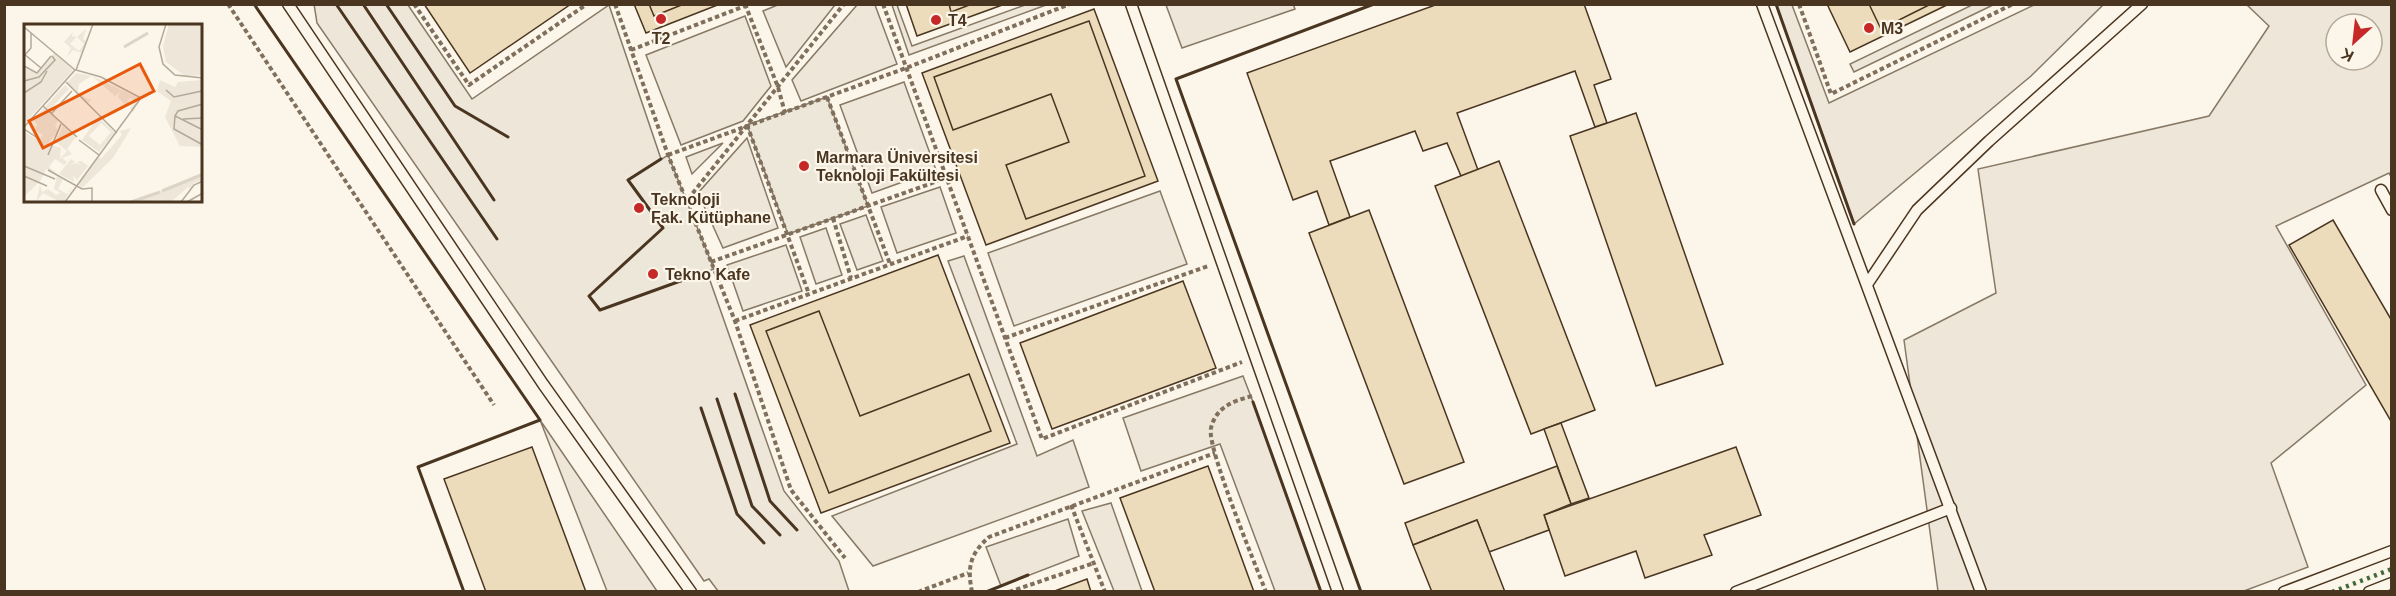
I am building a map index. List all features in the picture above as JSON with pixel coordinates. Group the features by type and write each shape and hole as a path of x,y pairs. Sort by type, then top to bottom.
{"lane":[{"path":"288,4 543,384 691,591"},
{"path":"1131,4 1338,591"},
{"path":"1762,4 1981,591"},
{"path":"1868,283 1917,210 1989,141 2142,4"},
{"path":"2381,190 2391,210"},
{"path":"1736,591 1951,508"},
{"path":"2284,591 2391,551"},
{"path":"2369,591 2391,583"}],"path":[{"path":"228,4 494,405"},
{"path":"414,4 469,85 587,4"},
{"path":"615,4 668,155 735,321 792,490 845,558"},
{"path":"687,199 844,4"},
{"path":"883,4 1042,439 1243,362"},
{"path":"668,155 906,68 1070,4"},
{"path":"1799,4 1832,94 2013,4"},
{"path":"631,50 747,5 778,87 785,113"},
{"path":"827,97 890,264"},
{"path":"747,125 809,294"},
{"path":"711,262 946,178"},
{"path":"833,219 851,279"},
{"path":"735,321 968,236"},
{"path":"1005,338 1208,266"},
{"path":"1266,591 1215,453 1210,432 1220,411 1231,402 1267,390"},
{"path":"972,591 968,573 975,549 989,537 1215,453"},
{"path":"1071,505 1105,591"},
{"path":"1009,591 1094,563"},
{"path":"918,591 968,573"}],"shaded area":[{"path":"314,4 408,5 472,99 609,5 661,159 628,180 663,228 600,310 707,272 784,491 839,561 849,591 718,591 709,579 704,581 317,23"},
{"path":"780,4 835,5 786,67 763,11"},
{"path":"1293,4 1295,9 1182,48 1166,5"},
{"path":"857,5 875,5 897,64 801,101 792,80"},
{"path":"892,5 897,5 912,46 1025,5 1046,5 909,55"},
{"path":"1776,5 1792,5 1829,103 2034,5 2103,5 2031,76 1854,224"},
{"path":"1972,5 1993,5 1854,72 1850,64"},
{"path":"2247,5 2391,5 2391,177 2389,173 2276,226 2366,385 2271,463 2308,567 2244,591 1938,591 1904,340 1996,293 1978,169 2209,116 2269,26"},
{"path":"745,16 771,86 743,121 681,145 646,55"},
{"path":"904,82 936,170 872,193 840,105"},
{"path":"827,97 868,206 788,234 747,125"},
{"path":"747,138 778,228 723,248 698,193"},
{"path":"723,143 692,174 686,157"},
{"path":"668,155 714,269 600,310 589,296 663,228 628,180"},
{"path":"940,187 956,233 897,253 881,207"},
{"path":"1160,191 1187,264 1014,326 988,253"},
{"path":"866,215 883,261 857,270 840,224"},
{"path":"826,228 842,275 816,284 800,237"},
{"path":"786,245 802,291 743,311 727,265"},
{"path":"964,256 1037,456 1073,440 1089,487 873,566 832,516 1017,444 948,261"},
{"path":"1243,376 1321,591 1275,591 1220,444 1141,471 1123,418"},
{"path":"540,420 657,591 607,591"},
{"path":"1111,503 1142,591 1114,591 1082,511"},
{"path":"1068,519 1079,556 1001,586 986,547"}],"building":[{"path":"424,4 571,4 470,73"},
{"name":"T2","path":"634,4 720,4 646,33"},
{"path":"649,4 684,4 654,16"},
{"name":"T4","path":"906,4 1005,4 917,36"},
{"path":"949,4 972,4 951,12"},
{"path":"1438,4 1584,4 1611,79 1594,85 1607,123 1595,127 1575,71 1457,113 1478,170 1461,176 1447,143 1423,151 1415,131 1330,161 1350,217 1329,225 1317,191 1293,200 1247,73"},
{"name":"M3","path":"1827,4 1949,4 1850,52"},
{"path":"1869,4 1931,4 1881,29"},
{"path":"1094,9 1158,181 986,245 922,73"},
{"path":"1089,21 1145,176 1026,219 1006,165 1069,142 1051,94 953,130 934,77"},
{"path":"1636,113 1723,364 1656,386 1570,136"},
{"path":"1499,161 1595,410 1531,434 1435,186"},
{"path":"1369,210 1464,462 1404,484 1309,233"},
{"path":"2333,220 2392,321 2392,423 2289,245"},
{"path":"938,255 1010,443 821,513 750,325"},
{"path":"1183,281 1216,368 1052,429 1020,343"},
{"path":"819,311 860,416 969,374 991,431 829,493 766,331"},
{"path":"1561,423 1589,498 1571,504 1544,429"},
{"path":"532,447 586,592 486,592 444,479"},
{"path":"1736,447 1761,515 1704,535 1712,555 1645,578 1636,551 1565,576 1544,515"},
{"path":"1208,466 1254,592 1155,592 1120,498"},
{"path":"1557,466 1571,504 1544,515 1549,530 1489,552 1477,520 1413,545 1405,523"},
{"path":"1477,520 1505,592 1432,592 1413,545"},
{"path":"1087,579 1091,592 1052,592"}],"hedge":[{"path":"2332,592 2392,569"}],"wall":[{"path":"254,4 540,420 418,467 464,592"},
{"path":"336,4 497,239"},
{"path":"363,4 494,200"},
{"path":"386,4 455,106 508,137"},
{"path":"1361,592 1176,79 1374,4"},
{"path":"1776,4 1854,224"},
{"path":"661,159 628,180 663,228 589,296 600,310 697,275"},
{"path":"735,394 770,501 797,530"},
{"path":"717,399 752,506 780,535"},
{"path":"1253,402 1321,592"},
{"path":"701,408 737,514 764,543"},
{"path":"986,592 1028,575"}],"place":[{"name":"T2","path":"661,19"},
{"name":"T4","path":"936,20"},
{"name":"M3","path":"1869,28"},
{"name":"Marmara Üniversitesi Teknoloji Fakültesi","path":"804,166"},
{"name":"Teknoloji Fak. Kütüphane","path":"639,208"},
{"name":"Tekno Kafe","path":"653,274"}]}
